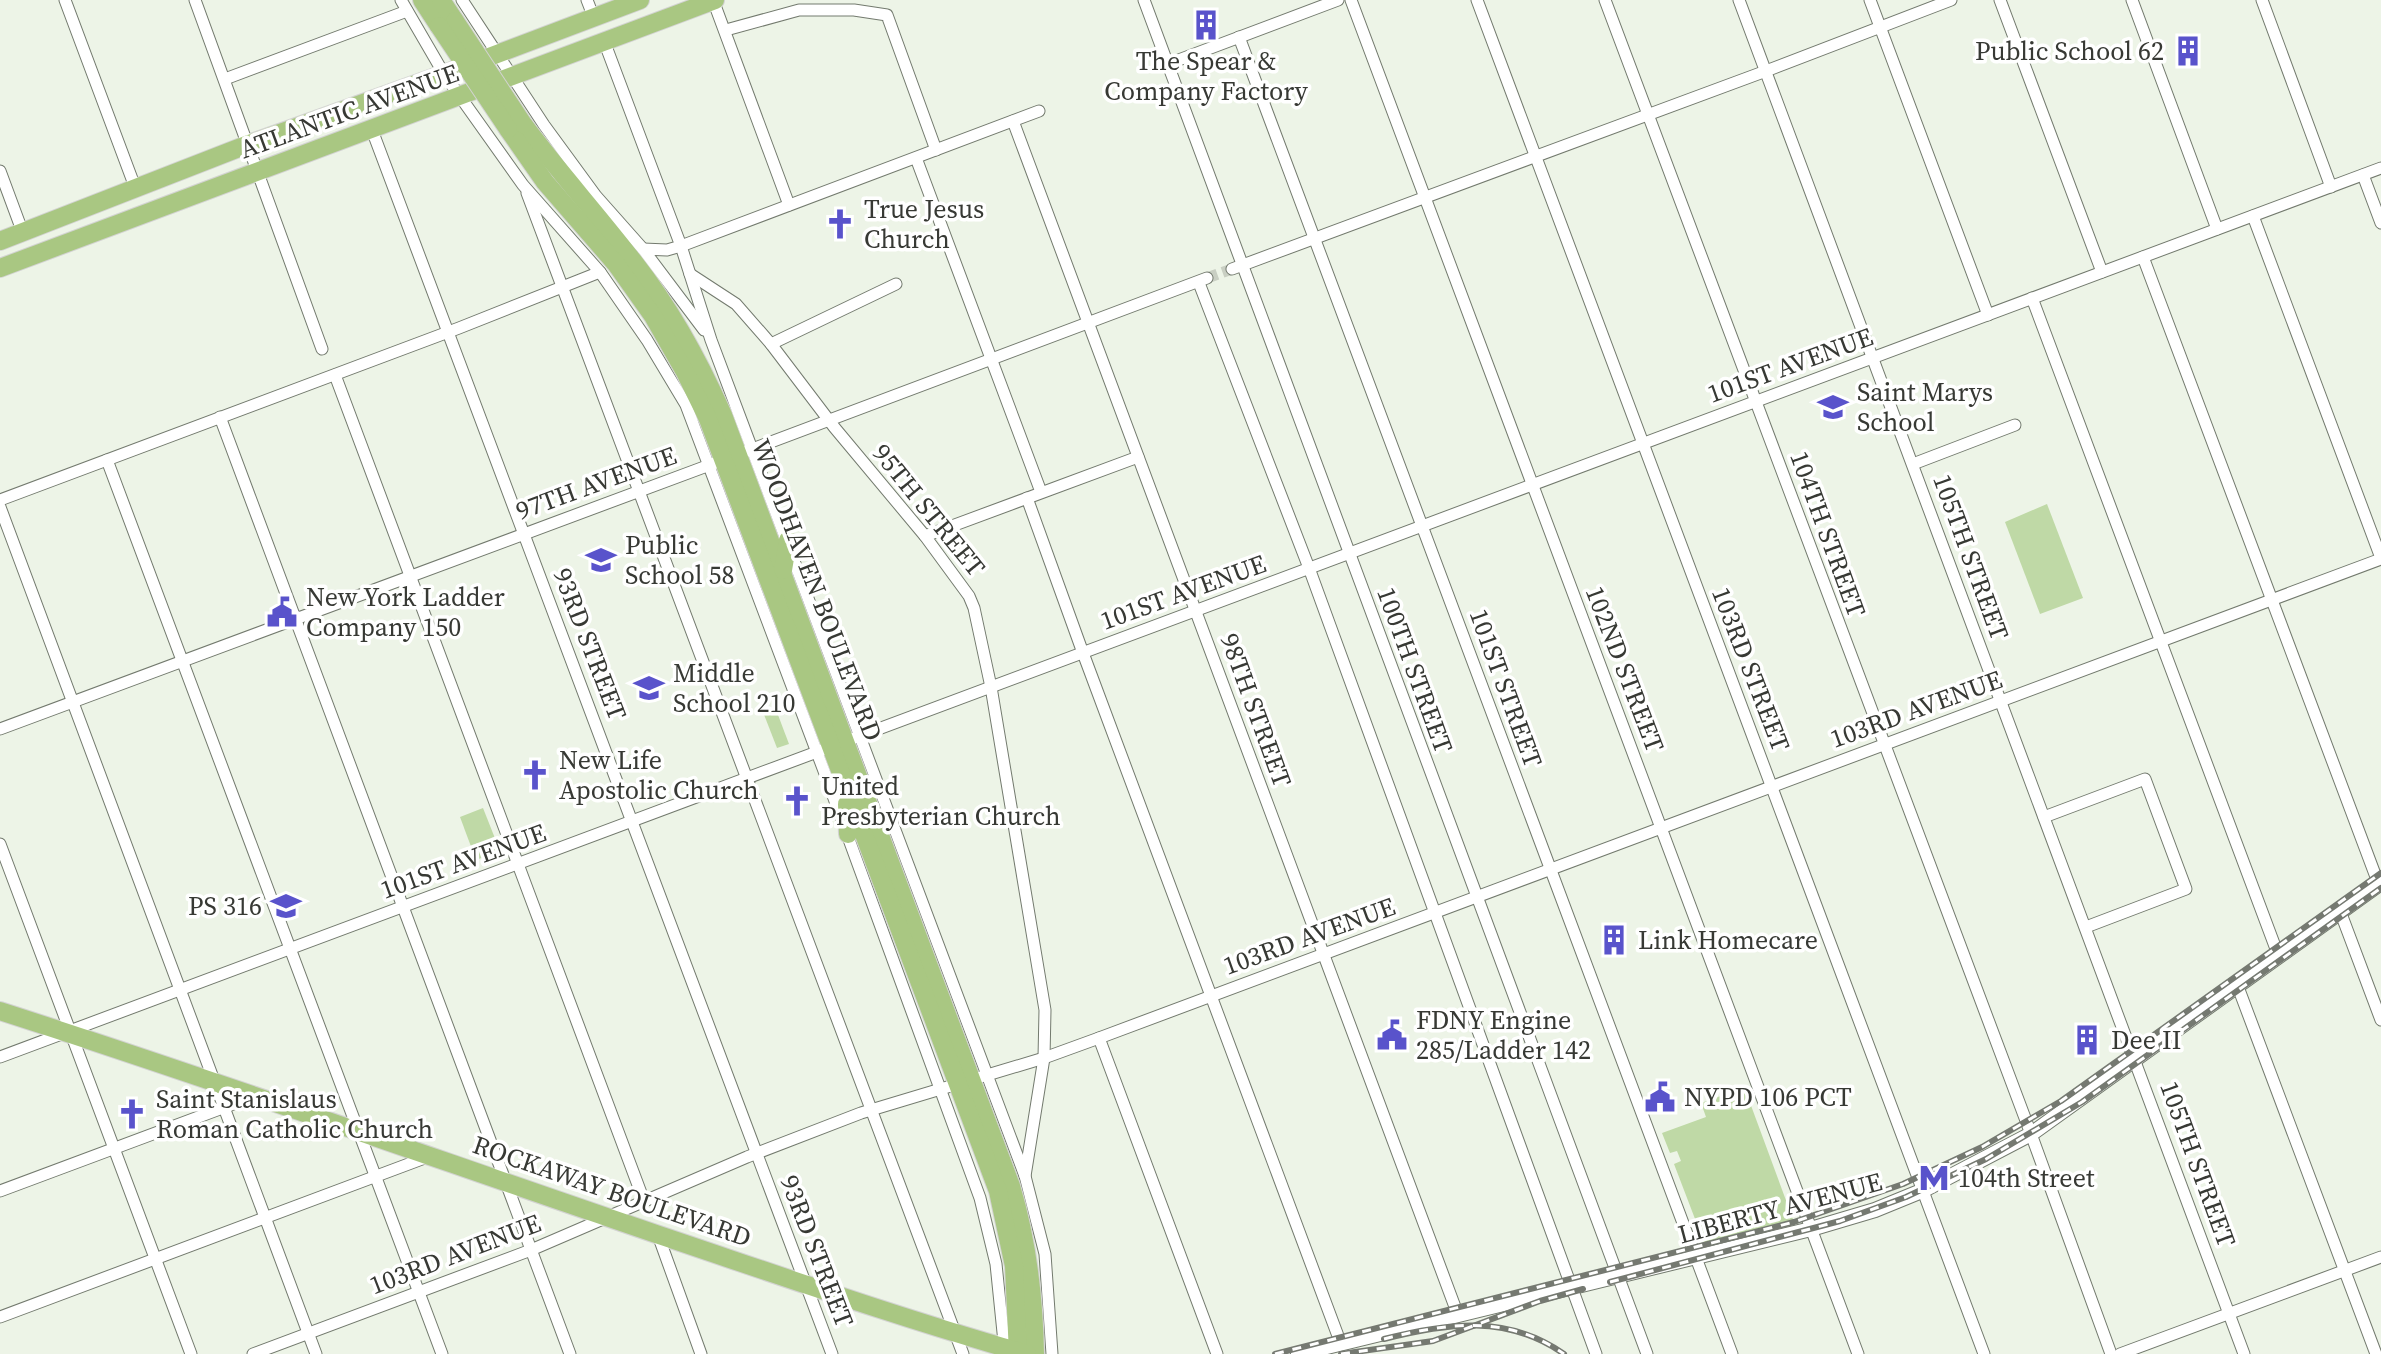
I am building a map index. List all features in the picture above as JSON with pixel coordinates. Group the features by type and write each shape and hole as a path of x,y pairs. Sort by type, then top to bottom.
{"main road":[{"name":"WOODHAVEN BOULEVARD","path":"441,0 447,24 516,126 545,182 616,264 653,316 731,457 783,573 838,744 847,789 1022,1221 1032,1280 1018,1352"},
{"name":"ATLANTIC AVENUE","path":"0,241 249,144 497,55 590,9 640,0"},
{"name":"ATLANTIC AVENUE","path":"0,268 514,78 714,0"},
{"name":"WOODHAVEN BOULEVARD","path":"410,4 447,24"},
{"name":"WOODHAVEN BOULEVARD","path":"731,457 964,1081"},
{"path":"783,573 788,540"},
{"path":"847,789 848,834"},
{"name":"ROCKAWAY BOULEVARD","path":"0,1011 70,1032 806,1285 1018,1352"}],"street":[{"path":"65,0 135,187"},
{"path":"195,0 322,349"},
{"name":"WOODHAVEN BOULEVARD","path":"462,0 544,125 596,196 643,249 711,340"},
{"path":"714,0 789,205"},
{"name":"100TH STREET","path":"1144,0 1236,267 1349,553 1647,1354"},
{"path":"1168,64 1338,0"},
{"name":"102ND STREET","path":"1351,0 1858,1354"},
{"name":"103RD STREET","path":"1477,0 1984,1354"},
{"name":"104TH STREET","path":"1605,0 2111,1354"},
{"name":"105TH STREET","path":"1739,0 2244,1354"},
{"path":"1870,0 1988,315"},
{"path":"1236,267 1951,0"},
{"path":"2000,0 2102,272"},
{"path":"2132,0 2217,229"},
{"path":"2262,0 2331,187"},
{"path":"225,79 410,4 444,74"},
{"path":"726,30 799,10 854,10 887,15 936,150"},
{"name":"101ST STREET","path":"1239,37 1732,1354"},
{"path":"604,41 689,274"},
{"name":"WOODHAVEN BOULEVARD","path":"444,74 523,185 600,272 647,340 686,405 731,457 788,540 838,744 848,834 964,1081 1025,1176 1045,1254 1052,1354"},
{"path":"643,249 662,250 681,246 1039,111"},
{"name":"98TH STREET","path":"1013,121 1458,1315"},
{"name":"93RD STREET","path":"372,130 832,1354"},
{"path":"916,158 1041,492"},
{"name":"101ST AVENUE","path":"0,1057 2381,168"},
{"path":"0,171 23,233"},
{"path":"2363,175 2381,223"},
{"path":"523,185 963,1354"},
{"path":"2253,216 2381,558"},
{"path":"2143,257 2380,884"},
{"path":"0,500 449,332 600,272"},
{"name":"WOODHAVEN BOULEVARD","path":"689,274 711,340 731,457"},
{"name":"95TH STREET","path":"689,274 736,304 771,344 827,419 925,536 969,596 974,608 991,687 1043,990 1047,1030 1025,1176"},
{"name":"97TH AVENUE","path":"0,729 1203,280 1309,568"},
{"path":"771,344 896,284"},
{"path":"2032,298 2279,957"},
{"path":"335,375 644,1201"},
{"path":"220,417 570,1354"},
{"path":"1913,464 2015,425"},
{"path":"925,536 1138,457"},
{"path":"107,460 442,1354"},
{"path":"1027,498 1341,1344"},
{"path":"0,507 316,1354"},
{"name":"103RD AVENUE","path":"253,1354 531,1250 757,1153 872,1109 1044,1058 1099,1038 2381,558"},
{"path":"1309,568 1596,1354"},
{"path":"2044,817 2145,779 2186,889 2086,927"},
{"path":"0,844 191,1354"},
{"name":"LIBERTY AVENUE","path":"1298,1354 1811,1229 1875,1210 1924,1190 2031,1134 2380,884"},
{"path":"2340,911 2381,1020"},
{"path":"2238,987 2376,1354"},
{"path":"1099,1038 1217,1354"},
{"name":"WOODHAVEN BOULEVARD","path":"964,1081 980,1198 1018,1352"},
{"path":"0,1191 252,1097"},
{"path":"0,1317 430,1156"},
{"path":"657,1234 701,1354"},
{"path":"2120,1354 2381,1257"}],"green space":[{"path":"2047,504 2083,598 2040,614 2005,522"},
{"path":"775,707 789,744 777,748 763,712"},
{"path":"483,808 500,851 476,860 460,817"},
{"path":"1746,1092 1794,1222 1705,1245 1674,1164 1681,1161 1677,1151 1670,1153 1662,1133 1706,1117 1701,1103 1729,1093 1731,1097"}],"tunnel":[{"path":"1207,278 1232,269"}],"railway":[{"path":"1275,1354 1794,1222 1903,1184 1982,1147 2061,1101 2381,873"},
{"path":"1610,1282 1840,1221 1906,1197 1986,1159 2082,1102 2381,888"},
{"path":"1341,1354 1433,1341 1540,1301 1583,1289"},
{"path":"1384,1339 1454,1326 1499,1327 1542,1341 1564,1354"}],"place":[{"name":"The Spear & Company Factory","path":"1206,25"},
{"name":"Public School 62","path":"2188,51"},
{"name":"True Jesus Church","path":"840,224"},
{"name":"Saint Marys School","path":"1833,407"},
{"name":"Public School 58","path":"601,560"},
{"name":"New York Ladder Company 150","path":"282,612"},
{"name":"Middle School 210","path":"649,688"},
{"name":"New Life Apostolic Church","path":"535,775"},
{"name":"United Presbyterian Church","path":"797,801"},
{"name":"PS 316","path":"286,906"},
{"name":"Link Homecare","path":"1614,940"},
{"name":"FDNY Engine 285/Ladder 142","path":"1392,1035"},
{"name":"Dee II","path":"2087,1040"},
{"name":"NYPD 106 PCT","path":"1660,1097"},
{"name":"Saint Stanislaus Roman Catholic Church","path":"132,1114"},
{"name":"104th Street","path":"1934,1178"}]}
